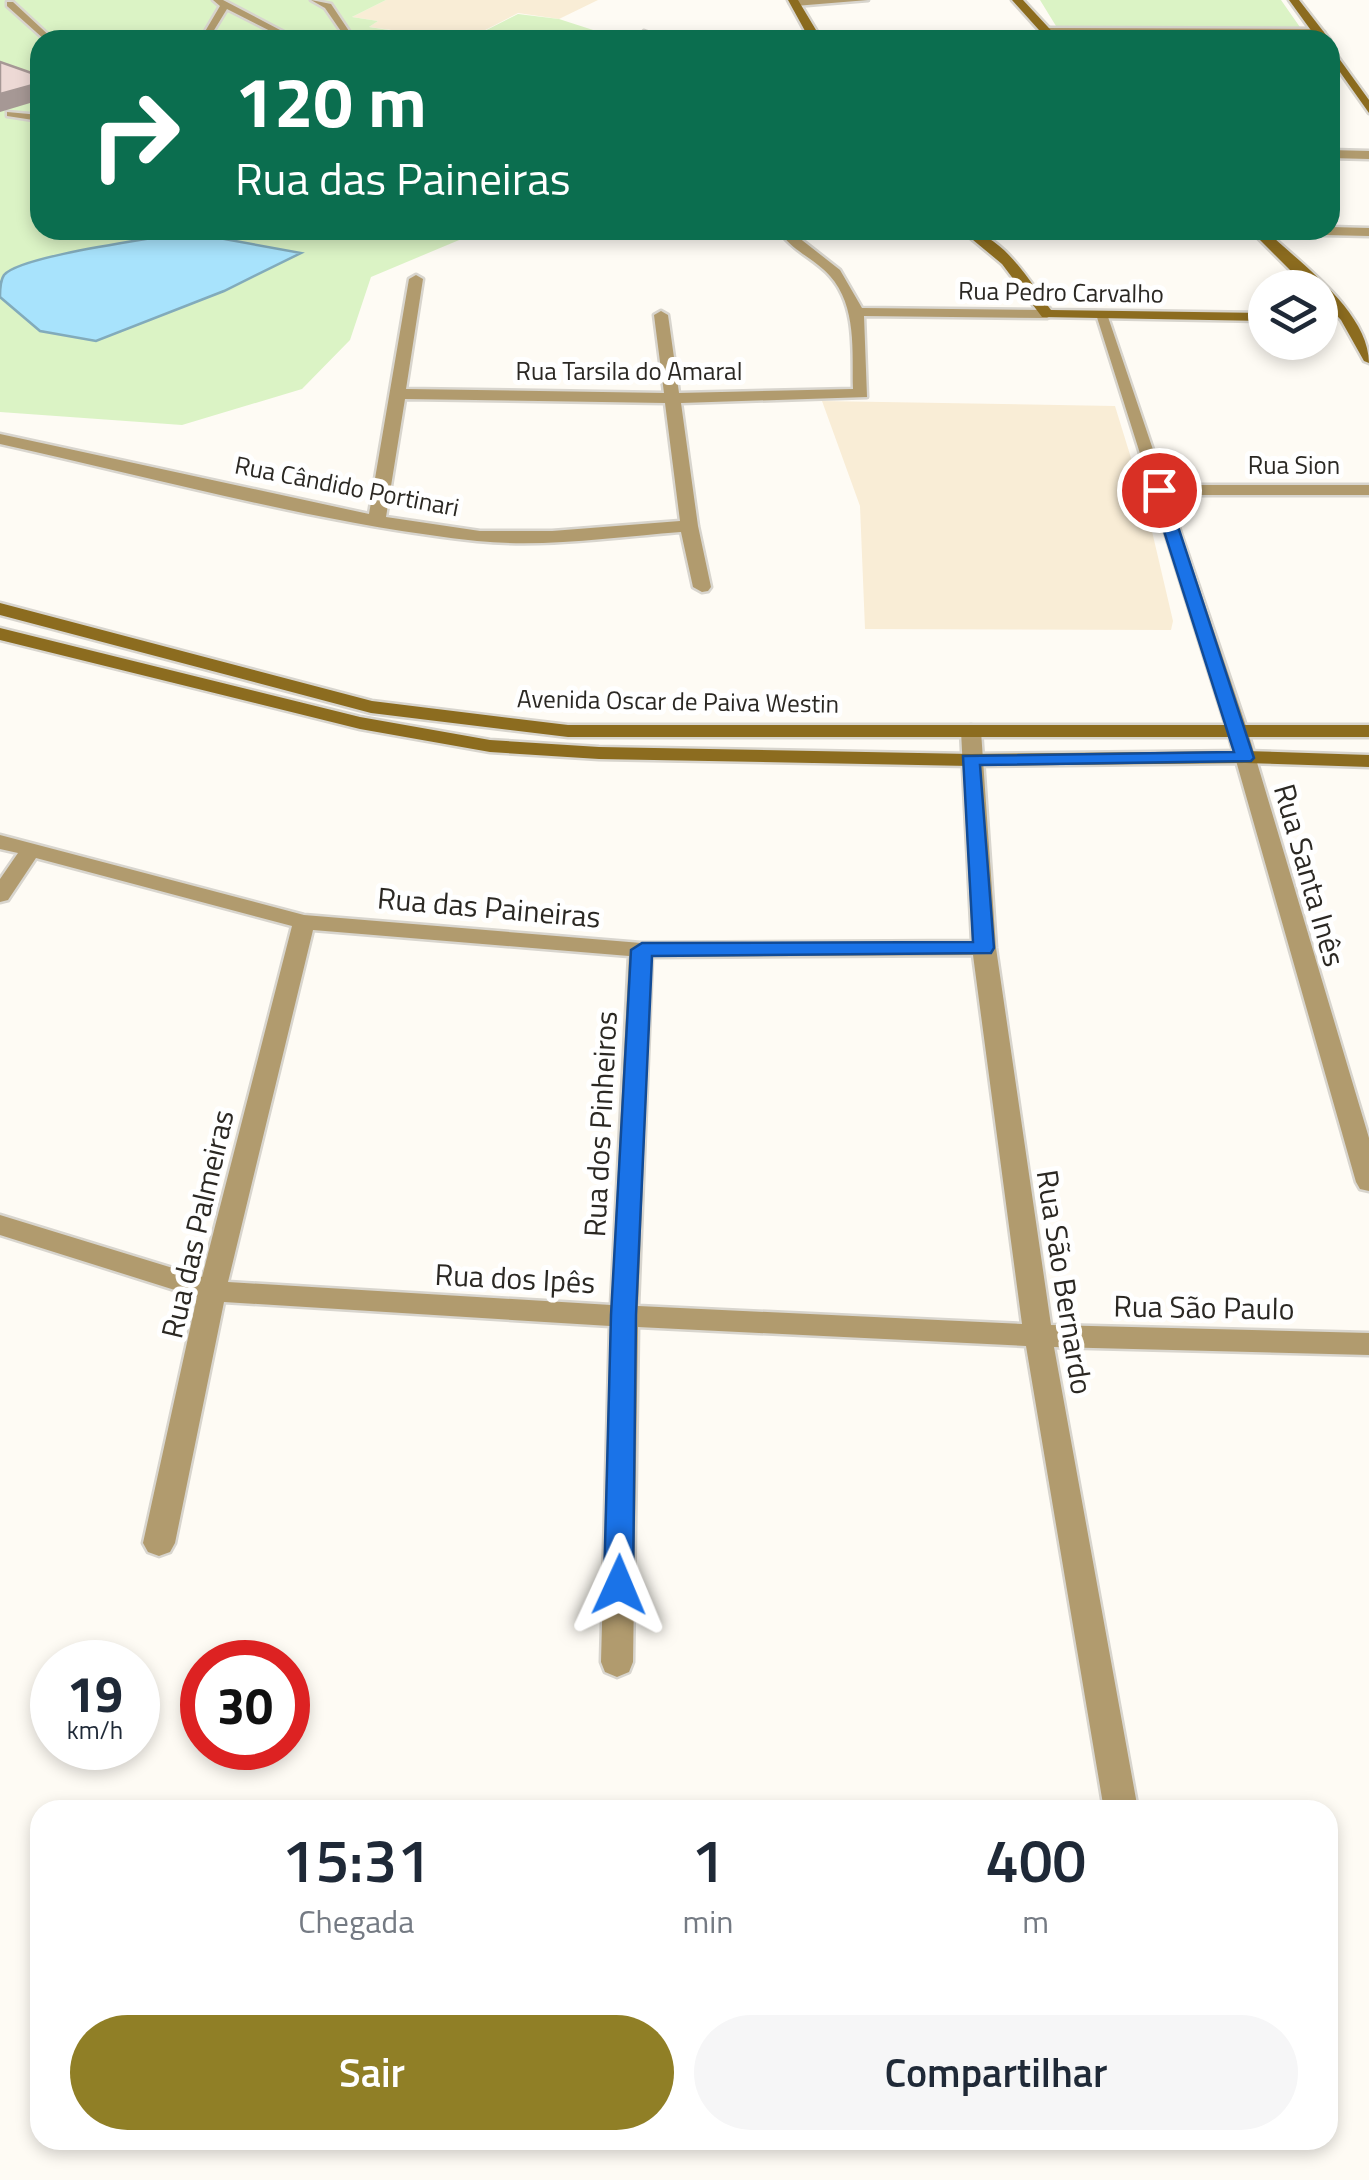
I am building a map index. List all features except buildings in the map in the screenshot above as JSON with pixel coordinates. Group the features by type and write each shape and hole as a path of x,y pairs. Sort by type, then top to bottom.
{"street":[{"path":"810,30 794,1 862,0"},
{"path":"1018,0 1043,30"},
{"path":"1294,0 1317,30"},
{"path":"1340,64 1369,109"},
{"path":"1340,154 1369,155"},
{"path":"1340,231 1369,232"},
{"path":"792,240 840,278 854,298 857,312"},
{"path":"981,240 1007,261 1047,314"},
{"path":"1268,240 1299,270"},
{"path":"377,521 416,279"},
{"path":"1338,309 1369,358"},
{"name":"Rua Pedro Carvalho","path":"857,312 1248,317"},
{"name":"Rua Tarsila do Amaral","path":"398,394 672,398 860,394 857,312"},
{"name":"Rua Santa Inês","path":"1100,314 1237,729 1369,1182"},
{"path":"661,315 689,526 702,587"},
{"path":"1338,318 1347,318"},
{"name":"Rua Cândido Portinari","path":"0,439 377,521 480,536 552,536 689,526"},
{"name":"Rua Sion","path":"1159,490 1369,490"},
{"name":"Avenida Oscar de Paiva Westin","path":"0,610 366,715 568,732 1369,731"},
{"name":"Avenida Oscar de Paiva Westin","path":"0,634 490,746 599,753 970,760 1369,761"},
{"name":"Rua São Bernardo","path":"971,731 984,948 1038,1336 1119,1800"},
{"name":"Rua das Paineiras","path":"0,842 304,922 642,950 984,948"},
{"path":"0,895 31,850"},
{"name":"Rua das Palmeiras","path":"159,1542 212,1292 304,922"},
{"name":"Rua dos Pinheiros","path":"618,1662 624,1315 642,950"},
{"name":"Rua dos Ipês","path":"0,1226 212,1292 1038,1336"},
{"name":"Rua São Paulo","path":"1038,1336 1369,1344"}],"lane":[{"path":"315,0 328,6 344,30"},
{"path":"209,30 221,3 274,30"},
{"path":"10,4 39,30"},
{"path":"10,114 30,117"}],"shaded area":[{"path":"386,0 598,0 559,19 518,13 485,30 391,30 369,27 378,21 352,17"},
{"path":"822,401 1115,406 1147,510 1173,621 1171,630 865,629 860,506"}],"green space":[{"path":"0,0 386,0 352,17 378,21 369,27 389,30 30,30 30,240 459,240 371,277 350,340 302,389 182,425 0,412"},
{"path":"1040,0 1281,0 1302,30 1067,29 1056,26"},
{"path":"518,14 559,19 593,30 487,30"}],"water":[{"path":"140,240 230,240 301,253 224,291 96,341 40,331 0,297 3,277 14,268"}],"route":[{"path":"619,1585 624,1315 642,950 984,948 970,760 1245,758 1159,490"}]}
